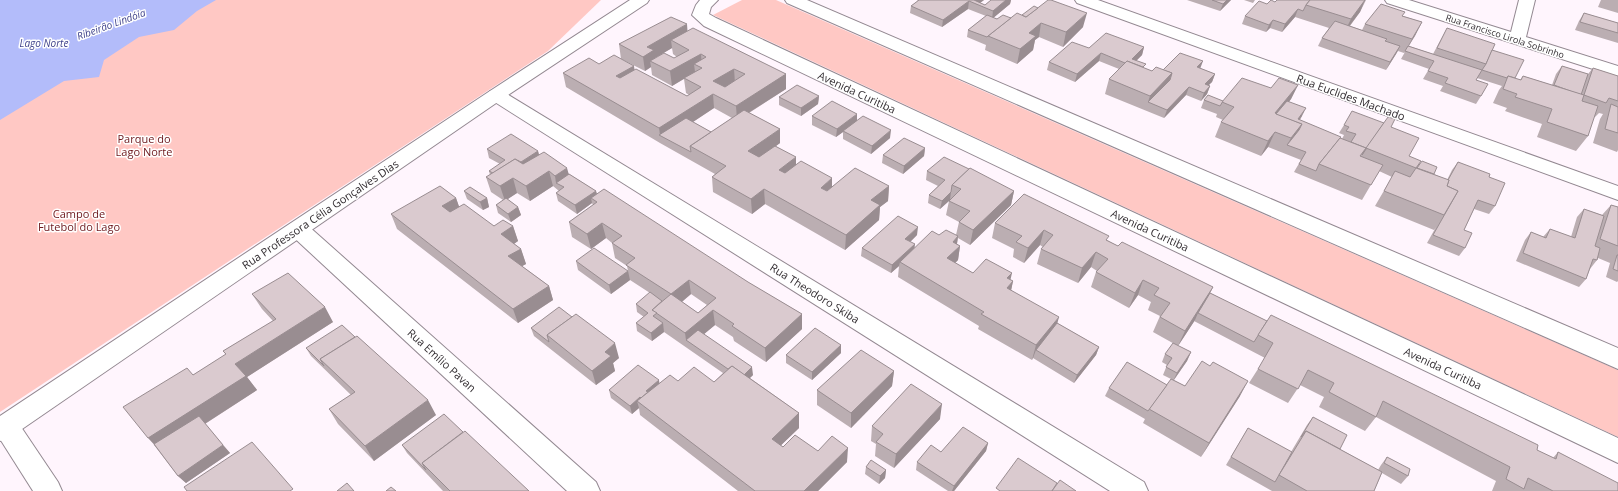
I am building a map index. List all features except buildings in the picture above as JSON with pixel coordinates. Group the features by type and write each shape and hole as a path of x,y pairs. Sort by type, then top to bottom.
{"street":[{"name":"Rua Professora Célia Gonçalves Dias","path":"3,428 496,95 623,6 641,0"},
{"name":"Avenida Curitiba","path":"710,0 704,5 700,15 710,22 1618,451"},
{"path":"794,0 1618,359"},
{"name":"Rua Euclides Machado","path":"1083,0 1618,193"},
{"name":"Rua Francisco Lirola Sobrinho","path":"1393,0 1618,72"},
{"path":"1517,40 1527,0"},
{"name":"Rua Theodoro Skiba","path":"496,95 1134,491"},
{"name":"Rua Emílio Pavan","path":"298,229 586,491"},
{"path":"3,428 48,491"}],"green space":[{"name":"Parque do Lago Norte","path":"0,0 601,0 548,51 0,412"},
{"path":"742,0 776,0 1618,370 1618,437 713,15"}],"water":[{"name":"Lago Norte","path":"0,0 216,0 197,11 174,30 139,37 104,60 99,77 64,81 0,120"}],"water label":[{"name":"Ribeirão Lindóia","path":"111,24"}],"park label":[{"name":"Campo de Futebol do Lago","path":"79,219"}]}
